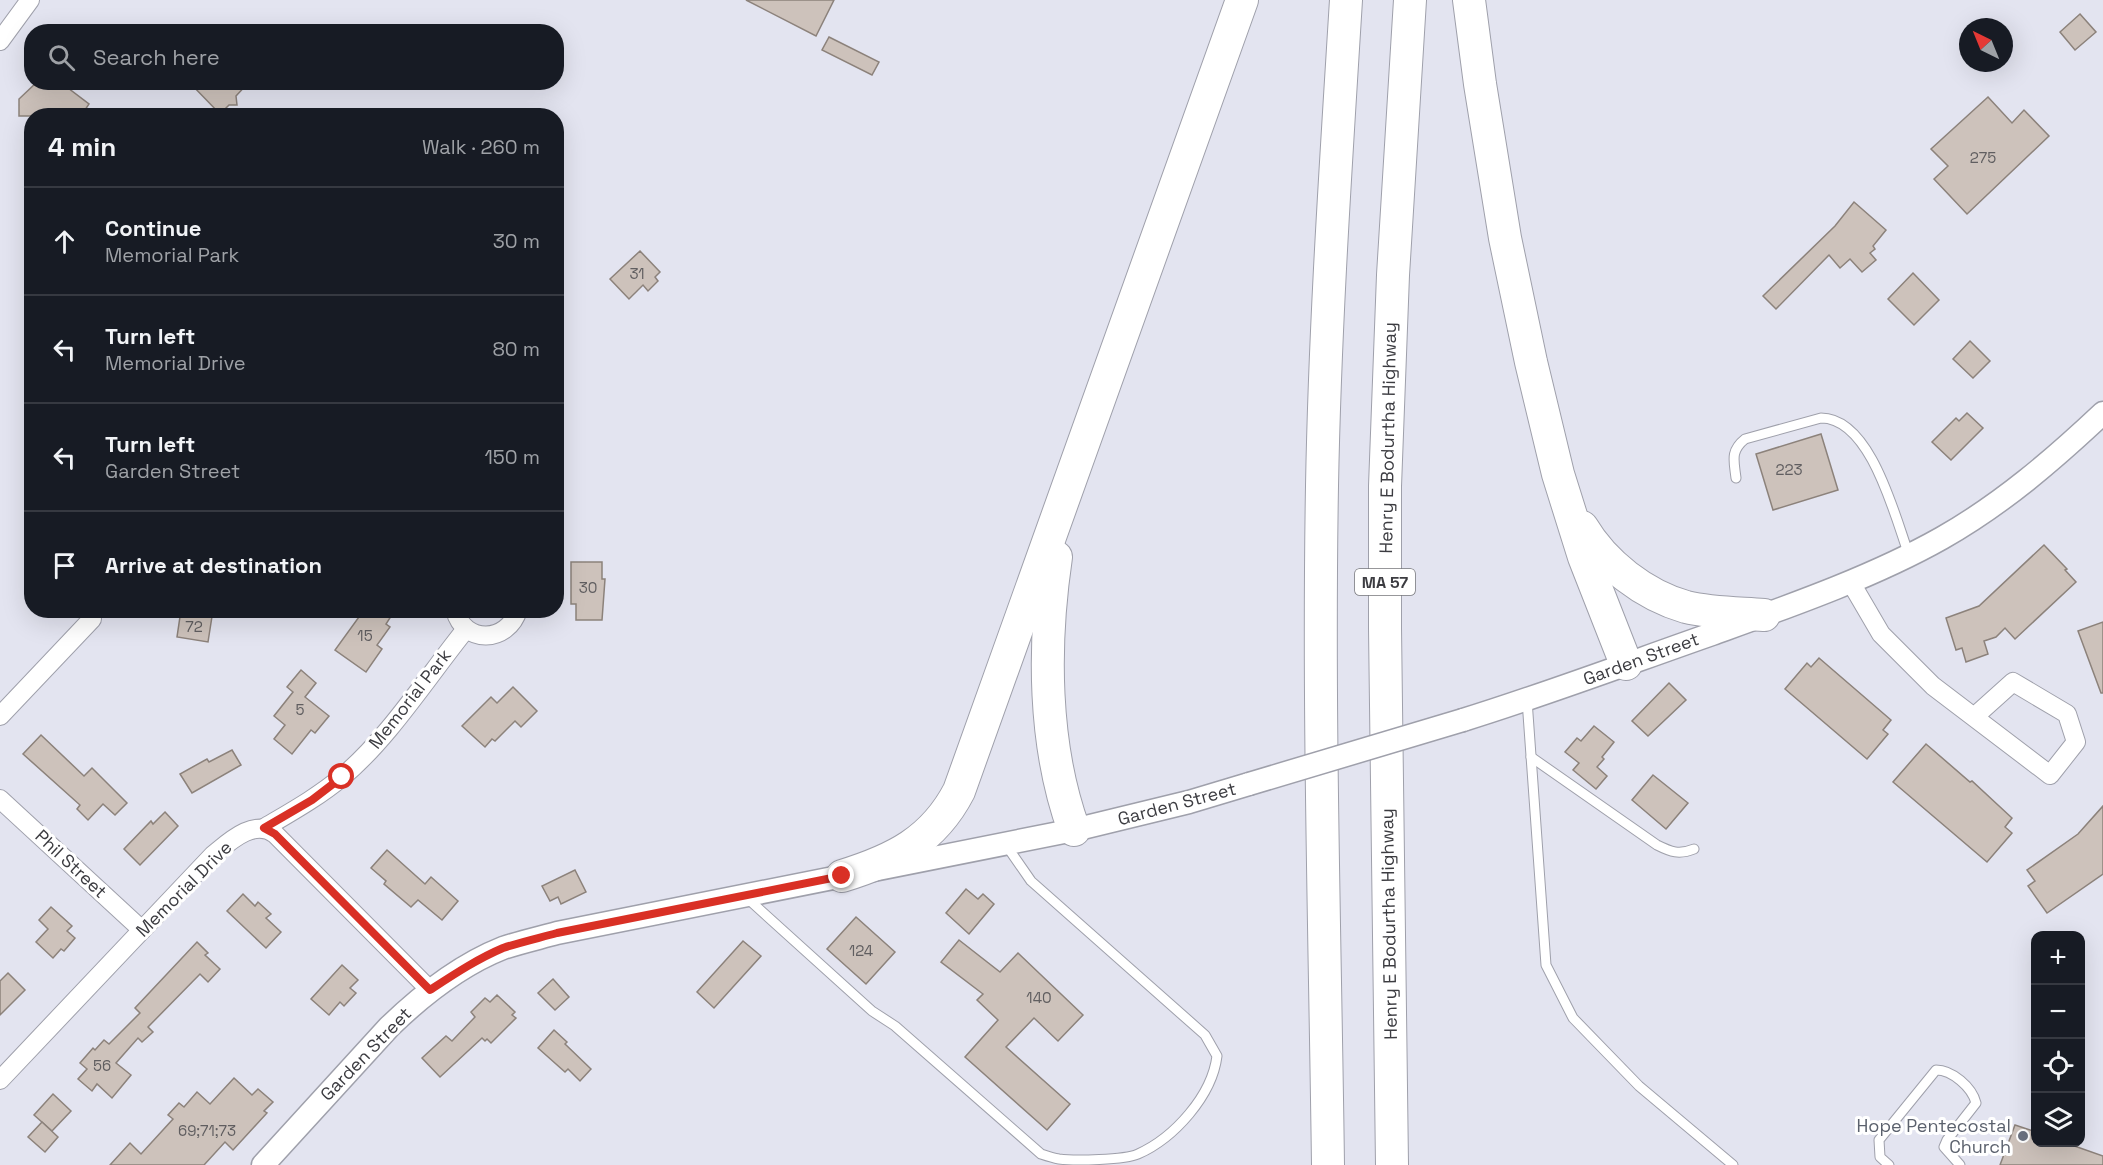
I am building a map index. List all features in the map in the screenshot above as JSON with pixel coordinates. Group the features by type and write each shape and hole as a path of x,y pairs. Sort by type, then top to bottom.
{"highway":[{"path":"842,876 874,866 904,851 930,832 951,807 965,776 1242,0"},
{"path":"1328,1165 1321,624 1322,484 1329,285 1346,0"},
{"name":"Henry E Bodurtha Highway","path":"1392,1165 1385,486 1393,275 1410,0"},
{"path":"1469,0 1505,238 1531,362 1558,474 1584,557 1626,664"},
{"path":"1074,830 1066,807 1053,736 1049,648 1059,540 1068,496 1083,446"},
{"path":"1558,474 1572,508 1588,537 1612,564 1628,577 1658,595 1687,607 1764,615"}],"street":[{"path":"0,41 30,0"},
{"name":"Garden Street","path":"265,1164 388,1027 430,990 503,948 557,933 1074,830 1189,802 1527,700 1764,615 1909,555 1942,538 2000,501 2062,452 2103,413"},
{"path":"1850,581 1881,634 1933,686 2050,776 2076,742 2067,714 2013,682 1974,717"},
{"path":"458,618 465,628 483,636 497,634 509,626 514,618"},
{"path":"0,716 92,619"},
{"name":"Memorial Park","path":"264,828 312,800 357,764 387,730 465,628"},
{"name":"Phil Street","path":"0,799 142,930"},
{"path":"264,828 275,834 430,990"},
{"name":"Memorial Drive","path":"0,1080 203,865 245,832 264,828"}],"lane":[{"path":"1736,478 1734,458 1737,446 1745,439 1821,417 1840,422 1855,435 1871,457 1881,477 1909,555"},
{"path":"1527,700 1546,965 1573,1018 1639,1086 1733,1165"},
{"path":"1531,757 1657,845 1674,853 1685,853 1694,849"},
{"path":"744,895 872,1011 895,1026 1041,1154 1059,1159 1095,1159 1137,1155 1170,1134 1198,1103 1210,1083 1217,1056 1205,1035 1031,881 1005,843"},
{"path":"1889,1165 1880,1157 1879,1140 1936,1070 1943,1070 1951,1073 1974,1095 1976,1103 1947,1140 1944,1148 1960,1165"}],"building":[{"path":"746,0 834,0 816,36"},
{"path":"2080,14 2096,32 2075,50 2060,32"},
{"path":"829,37 879,62 872,75 822,50"},
{"path":"29,90 71,90 89,104 86,108 24,108 24,116 19,116 19,99"},
{"path":"197,90 242,90 236,96 237,105 214,108"},
{"path":"1988,97 2012,123 2024,110 2049,136 1967,214 1934,179 1948,166 1931,149"},
{"path":"1854,202 1886,230 1873,246 1875,249 1870,253 1876,260 1862,272 1850,259 1840,268 1829,255 1776,309 1763,296 1835,226"},
{"path":"640,251 660,272 655,277 658,281 648,291 643,285 629,299 610,279"},
{"path":"1913,273 1939,300 1914,325 1888,299"},
{"path":"1970,341 1990,361 1973,378 1953,359"},
{"path":"1967,413 1983,428 1951,460 1932,442 1956,418 1959,421"},
{"path":"1821,434 1838,490 1773,510 1756,454"},
{"path":"2044,545 2076,582 2015,639 2005,628 1996,637 1984,641 1988,654 1966,662 1962,648 1956,650 1946,618 1979,606"},
{"path":"571,562 602,562 602,579 605,579 602,620 576,620 576,604 571,604"},
{"path":"180,618 212,618 208,642 177,637"},
{"path":"358,618 390,618 386,624 390,627 377,645 382,649 366,672 335,650"},
{"path":"2103,622 2103,693 2101,693 2078,631"},
{"path":"1819,658 1891,720 1883,730 1888,734 1867,759 1785,689 1807,663 1811,667"},
{"path":"301,670 316,683 305,697 329,716 315,733 311,730 292,754 274,739 285,725 274,716 293,692 287,687"},
{"path":"1669,683 1686,700 1648,736 1632,721"},
{"path":"513,687 537,711 521,727 515,721 495,741 492,739 485,747 462,726 491,697 497,703"},
{"path":"1594,726 1614,742 1597,767 1607,776 1596,789 1573,770 1579,763 1565,752 1577,738 1581,741"},
{"path":"41,735 84,776 92,768 127,803 115,815 103,804 88,820 77,809 80,805 23,754"},
{"path":"1926,744 1970,782 1972,781 2012,818 2005,827 2012,833 1987,862 1893,782"},
{"path":"232,750 241,765 192,793 180,774 207,759 209,762"},
{"path":"1653,775 1688,803 1666,829 1632,800"},
{"path":"2103,806 2103,874 2047,913 2028,886 2035,881 2027,870 2078,834"},
{"path":"165,812 178,826 140,865 124,849 151,821 153,824"},
{"path":"387,850 425,884 431,877 458,901 442,920 418,900 411,907 384,884 386,881 371,868"},
{"path":"575,870 586,892 561,904 558,897 550,901 542,886"},
{"path":"966,889 978,899 983,894 994,904 969,934 946,913"},
{"path":"243,894 255,906 258,902 271,914 266,918 281,932 266,948 227,911"},
{"path":"51,907 72,926 67,931 75,938 64,951 61,949 53,958 36,942 48,929 39,920"},
{"path":"856,917 895,952 866,984 827,949"},
{"path":"959,940 1000,972 1018,953 1083,1015 1058,1041 1034,1018 1006,1047 1070,1104 1047,1130 965,1057 998,1020 977,1000 983,994 941,962"},
{"path":"743,941 761,956 714,1008 697,992"},
{"path":"197,942 208,953 205,955 220,969 208,982 200,974 148,1027 153,1032 142,1042 138,1038 116,1063 131,1075 112,1098 97,1084 92,1091 78,1079 87,1069 80,1063 93,1048 95,1050 104,1040 109,1044 140,1013 135,1008"},
{"path":"342,965 358,980 350,988 356,993 344,1006 340,1002 329,1015 311,999"},
{"path":"8,973 25,990 0,1015 0,981"},
{"path":"553,979 569,997 555,1010 538,993"},
{"path":"497,995 515,1012 512,1015 516,1018 491,1043 482,1038 440,1077 422,1058 446,1036 452,1041 475,1017 471,1012 485,998 490,1002"},
{"path":"554,1030 591,1069 580,1081 568,1069 565,1072 538,1048"},
{"path":"234,1078 252,1095 258,1089 273,1102 264,1111 267,1113 233,1150 225,1142 204,1165 110,1165 130,1143 141,1154 173,1119 168,1115 179,1103 184,1107 197,1092 210,1104"},
{"path":"53,1094 71,1111 52,1131 34,1115"},
{"path":"42,1122 58,1137 45,1152 28,1137"},
{"name":"Hope Pentecostal Church","path":"2015,1125 2031,1130 2031,1147 2077,1147 2103,1156 2103,1165 2000,1165"}],"place":[{"name":"Hope Pentecostal Church","path":"2023,1136"}],"route":[{"path":"342,777 312,800 264,828 275,834 430,990 481,959 503,948 528,940 842,876"}]}
